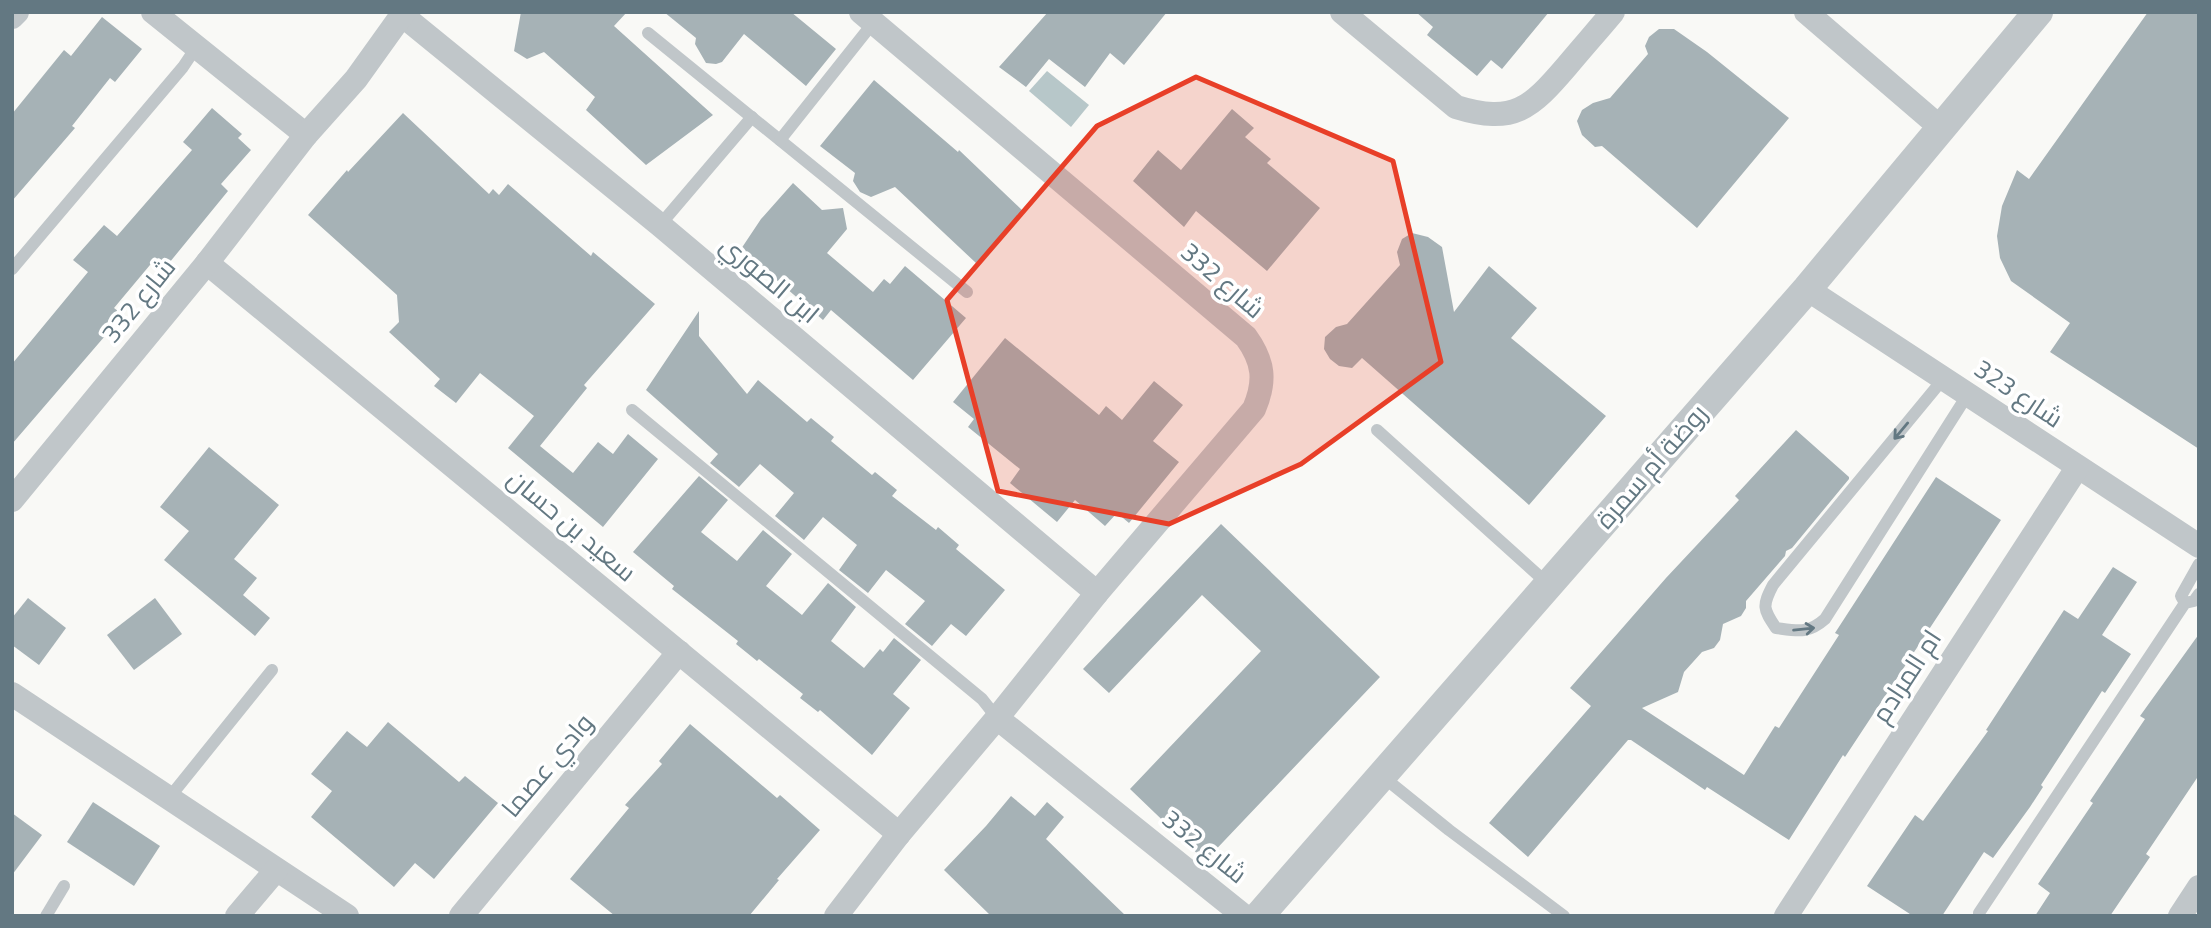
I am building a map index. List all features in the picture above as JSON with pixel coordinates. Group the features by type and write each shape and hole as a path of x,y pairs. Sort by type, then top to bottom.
{"street":[{"path":"12,17 16,12"},
{"path":"153,12 306,135"},
{"path":"1342,12 1456,107 1477,113 1500,114 1519,109 1540,97 1613,12"},
{"name":"روضة أم سمرة","path":"1259,916 1807,289 2038,12"},
{"name":"شارع 332","path":"12,499 207,262 306,135 356,79 403,13"},
{"name":"ابن الصوري","path":"403,13 660,225 1097,593"},
{"path":"1810,13 1941,128"},
{"name":"شارع 332","path":"836,916 899,834 1097,593 1254,409 1262,375 1256,352 1246,337 867,18"},
{"name":"سعيد بن حسان","path":"207,262 899,834"},
{"name":"شارع 323","path":"1807,289 2199,546"},
{"name":"ام المرادم","path":"1786,916 2077,468"},
{"name":"وادي عصما","path":"461,916 679,652"},
{"path":"12,694 346,916"},
{"name":"شارع 332","path":"997,718 1244,916"},
{"path":"237,916 276,870"},
{"path":"2180,916 2199,887"}],"lane":[{"path":"780,140 867,18"},
{"path":"648,33 967,292"},
{"path":"12,269 183,67 197,46"},
{"path":"660,225 752,117"},
{"path":"1944,379 1773,585 1765,600 1765,612 1776,628 1796,631 1814,629 1825,619 1968,394"},
{"path":"632,410 982,699 997,718"},
{"path":"1377,430 1549,584"},
{"path":"2185,603 2181,596 2199,564"},
{"path":"2185,603 2191,603 2199,594"},
{"path":"1979,913 2185,603"},
{"path":"169,798 272,670"},
{"path":"1381,776 1564,916"},
{"path":"46,916 64,886"}],"highlighted area":[{"path":"1196,77 1393,161 1441,362 1301,464 1169,524 998,491 947,300 1097,126"}],"shaded area":[{"path":"1047,71 1089,105 1071,127 1029,91"}],"building":[{"path":"521,12 627,12 614,26 713,115 646,165 586,110 595,97 544,52 527,59 514,51"},
{"path":"664,12 791,12 836,49 806,86 744,34 722,62 706,63 695,44 696,38"},
{"path":"1048,12 1167,12 1124,65 1110,53 1085,87 1049,59 1026,87 999,67"},
{"path":"1416,12 1549,12 1502,69 1491,60 1477,76 1427,35 1433,27"},
{"path":"2148,12 2199,12 2199,449 2050,352 2070,323 2011,281 2000,258 1997,236 2002,206 2017,170 2029,179"},
{"path":"102,17 142,49 115,82 110,78 72,126 75,128 12,201 12,114 64,50 71,56"},
{"path":"1659,29 1674,29 1789,118 1697,228 1602,146 1595,147 1582,135 1577,121 1582,110 1593,103 1610,98 1648,54 1645,46 1649,37"},
{"path":"874,80 958,152 959,150 1024,212 976,263 895,187 871,197 860,192 853,181 855,173 820,146"},
{"path":"212,108 242,134 238,138 251,150 221,184 228,191 165,268 155,259 114,308 123,315 12,444 12,364 88,272 73,260 104,225 117,236 192,150 183,142"},
{"path":"1232,109 1254,128 1245,137 1271,159 1267,163 1320,208 1267,271 1196,211 1184,227 1133,181 1158,150 1181,170"},
{"path":"403,113 489,194 493,189 499,195 508,184 591,256 593,252 655,304 584,385 587,388 540,446 573,473 598,442 613,454 628,434 658,459 603,527 508,448 534,416 480,373 456,403 434,386 440,379 389,332 399,322 397,295 308,215 347,170 348,172"},
{"path":"793,183 822,210 843,208 847,229 827,253 873,292 884,279 890,284 905,266 966,318 913,380 831,310 823,320 741,249 761,219"},
{"path":"1412,233 1428,237 1442,247 1454,312 1489,266 1537,308 1511,338 1606,416 1529,505 1362,358 1352,368 1339,366 1330,359 1324,349 1325,337 1336,327 1347,324 1400,265 1397,252 1402,239"},
{"path":"699,311 699,336 747,394 758,380 807,422 811,418 834,437 831,441 872,475 875,472 897,490 892,496 936,530 938,527 959,545 956,549 1005,590 966,636 951,624 932,646 905,624 925,601 886,570 868,593 839,570 857,545 823,517 804,540 775,516 794,493 760,464 739,487 710,463 718,454 646,390"},
{"path":"1005,338 1099,415 1106,406 1122,420 1154,381 1183,405 1153,441 1179,462 1129,523 1117,513 1105,526 1075,500 1057,522 1010,483 1020,469 968,427 974,419 953,402"},
{"path":"1796,430 1849,479 1746,601 1746,608 1741,616 1723,624 1720,640 1714,648 1702,652 1684,672 1678,692 1642,708 1744,775 1775,726 1779,728 1839,635 1835,633 1936,477 2001,520 1789,840 1628,740 1528,857 1489,823 1591,706 1570,688 1666,578 1739,500 1735,496"},
{"path":"209,447 279,505 234,559 257,578 243,595 270,618 255,636 164,560 189,531 160,507"},
{"path":"699,476 728,500 701,532 737,561 763,530 792,554 766,586 802,615 828,583 856,607 831,641 864,668 880,649 883,652 894,638 921,660 893,694 910,708 872,755 820,710 818,712 800,698 803,694 736,644 738,641 672,589 674,586 633,552"},
{"path":"1221,524 1380,677 1205,861 1130,789 1261,651 1202,595 1109,693 1083,669"},
{"path":"2113,567 2137,582 2102,635 2131,654 2105,693 2102,691 2041,785 2043,787 2030,807 1993,858 1984,852 1942,916 1913,916 1867,886 1915,815 1923,821 1988,731 1986,730 2064,610 2078,619"},
{"path":"28,598 66,628 39,665 12,645 12,618"},
{"path":"155,598 182,634 134,670 107,635"},
{"path":"2199,634 2199,775 2146,854 2150,857 2110,916 2035,916 2050,893 2038,884 2145,719 2140,716"},
{"path":"388,722 459,782 465,776 498,803 434,879 415,863 394,887 311,817 332,791 311,774 347,731 367,747"},
{"path":"690,724 777,798 780,795 820,830 749,916 615,916 570,879 629,808 625,805 662,764 659,761"},
{"path":"1011,796 1035,816 1047,802 1064,817 1046,839 1126,916 991,916 944,870"},
{"path":"93,802 160,846 134,886 67,842"},
{"path":"12,813 42,835 12,875"}]}
